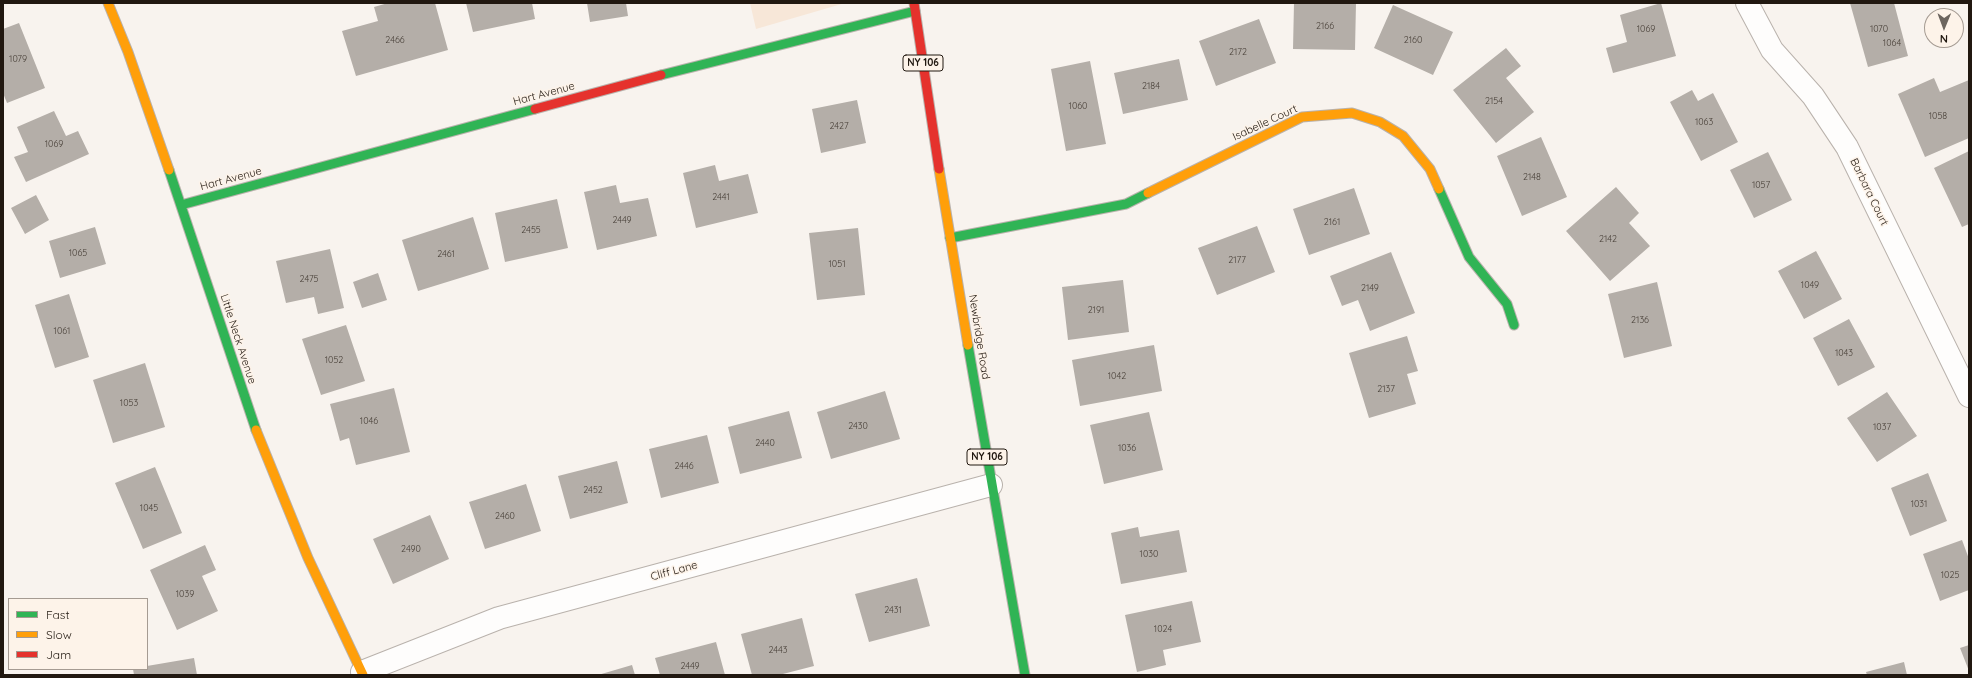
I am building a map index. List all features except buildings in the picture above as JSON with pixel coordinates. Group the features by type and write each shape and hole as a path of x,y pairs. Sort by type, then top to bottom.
{"street":[{"name":"Little Neck Avenue","path":"108,3 128,52 181,205 248,410 308,558 363,674"},
{"name":"Barbara Court","path":"1747,3 1772,50 1813,96 1847,147 1969,396"},
{"name":"Hart Avenue","path":"181,205 914,7"},
{"name":"Newbridge Road","path":"914,7 950,238 1025,675"},
{"name":"Isabelle Court","path":"950,238 1126,204 1302,117 1352,113 1380,122 1403,136 1430,169 1469,257 1507,304 1514,325"},
{"name":"Cliff Lane","path":"363,674 499,618 992,485"}],"shaded area":[{"path":"750,3 845,3 756,29"}],"traffic: fast":[{"path":"661,75 915,11"},
{"path":"181,205 535,109"},
{"path":"169,170 256,430"},
{"path":"1439,189 1469,257 1507,304 1514,325"},
{"path":"950,238 1126,204 1148,193"},
{"path":"968,345 1025,675"}],"traffic: slow":[{"path":"108,3 128,52 169,170"},
{"path":"1148,193 1302,117 1352,113 1380,122 1403,136 1430,169 1439,189"},
{"path":"939,169 968,345"},
{"path":"256,430 308,558 363,675"}],"traffic: jam":[{"path":"914,3 939,169"},
{"path":"535,109 661,75"}]}
